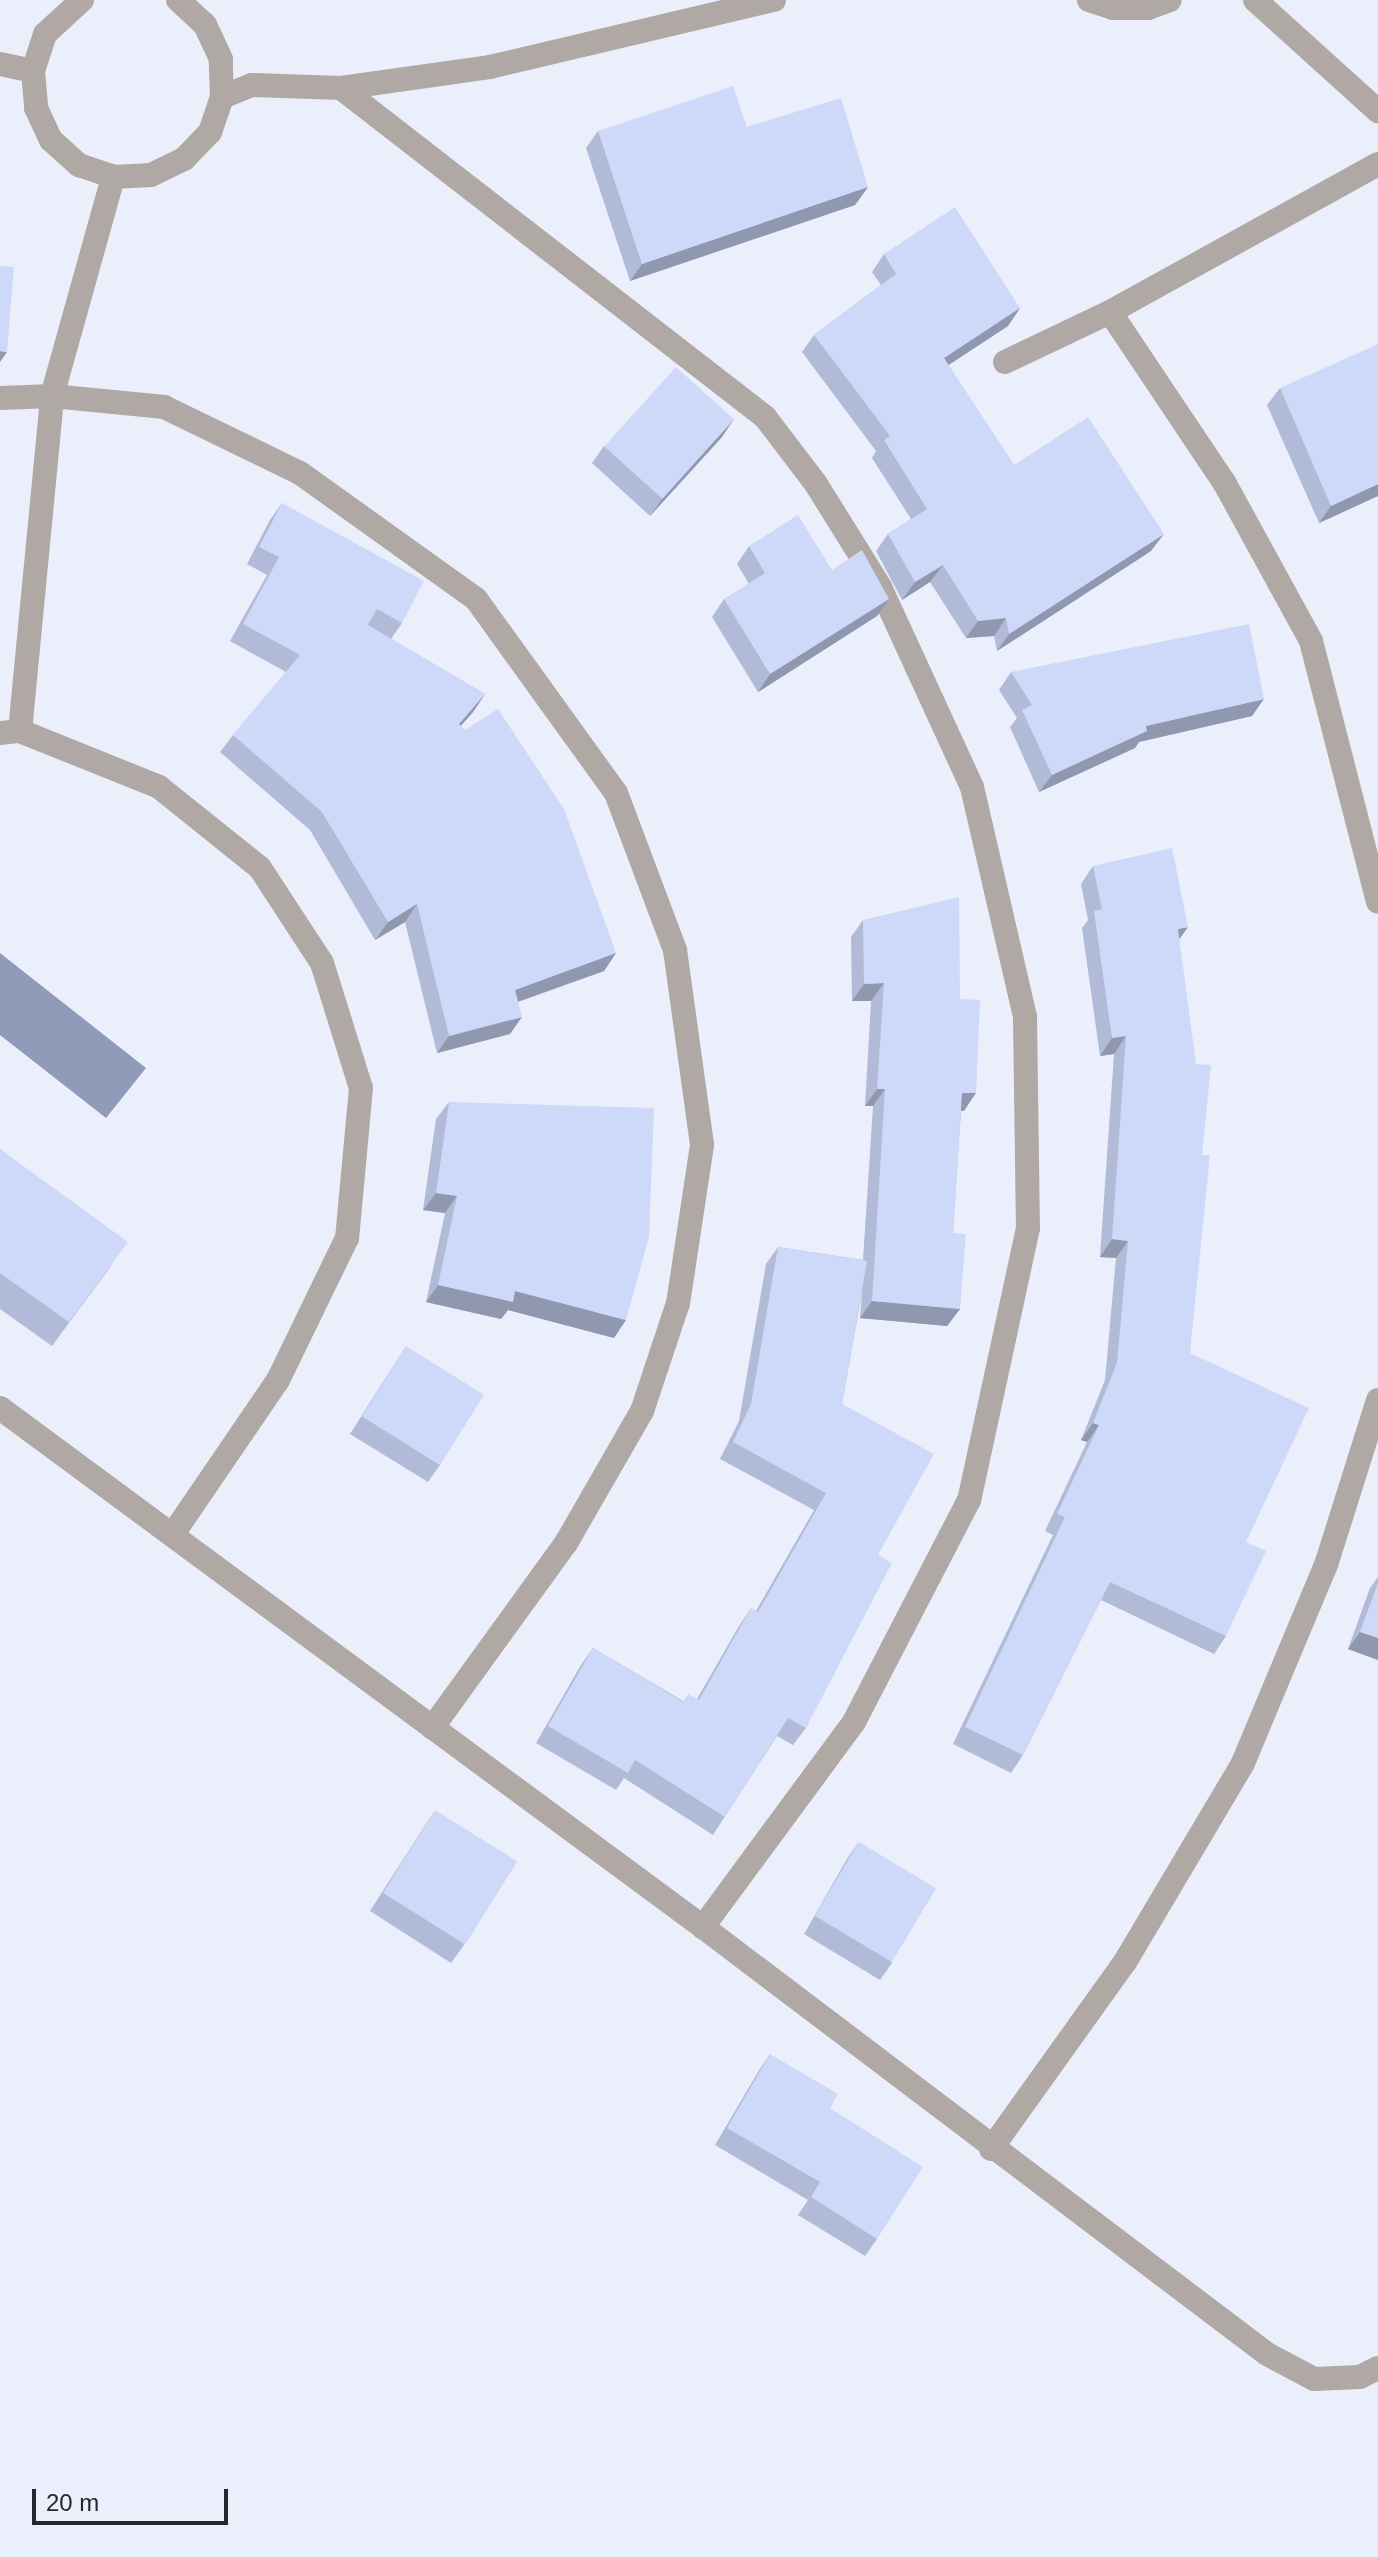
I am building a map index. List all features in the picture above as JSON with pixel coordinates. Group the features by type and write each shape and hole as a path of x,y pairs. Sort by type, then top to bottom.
{"street":[{"path":"82,0 45,34 33,71 36,108 51,140 79,165 113,177 151,175 184,159 210,132 222,97 221,59 205,25 178,0"},
{"path":"222,97 252,85 341,88 490,67 774,0"},
{"path":"1089,0 1113,8 1148,8 1170,0"},
{"path":"1255,0 1378,111"},
{"path":"0,64 33,71"},
{"path":"341,88 765,417 816,484 880,587 972,787 1025,1017 1028,1228 969,1500 854,1722 703,1927"},
{"path":"1005,362 1110,312 1378,164"},
{"path":"113,177 52,396 10,732 159,787 260,868 322,963 361,1088 347,1238 278,1380 173,1534"},
{"path":"1110,312 1224,482 1311,641 1378,902"},
{"path":"0,398 52,396 164,407 287,466 476,599 616,793 675,950 702,1145 678,1303 642,1411 566,1543 432,1728"},
{"path":"991,2149 1125,1962 1243,1763 1326,1565 1378,1400"},
{"path":"0,1408 703,1927 991,2149 1267,2354 1314,2379 1360,2377 1378,2368"}],"water":[{"path":"0,953 146,1068 106,1118 0,1035"}],"building":[{"path":"733,86 747,127 841,98 868,187 642,264 598,131"},
{"path":"955,207 1020,308 944,358 1014,465 1088,417 1164,534 1009,634 1006,618 978,621 943,565 915,582 888,534 927,509 884,440 890,436 814,335 896,274 884,254"},
{"path":"0,266 14,267 7,352 0,351"},
{"path":"1378,344 1378,484 1331,506 1280,388"},
{"path":"676,367 734,419 662,499 604,447"},
{"path":"282,503 424,581 402,623 377,609 368,625 485,694 459,724 465,730 498,709 564,809 616,953 515,990 522,1017 449,1036 417,904 388,922 322,812 233,735 300,655 243,624 279,557 259,547"},
{"path":"798,515 832,570 862,550 889,599 770,674 724,599 765,573 749,546"},
{"path":"1249,624 1264,699 1146,726 1147,731 1052,775 1022,710 1032,705 1011,672"},
{"path":"1172,848 1188,927 1178,929 1196,1064 1211,1065 1202,1155 1210,1155 1190,1353 1309,1408 1246,1542 1266,1551 1226,1636 1110,1582 1023,1755 965,1727 1065,1517 1057,1514 1099,1425 1093,1423 1117,1363 1128,1241 1112,1239 1126,1036 1112,1038 1094,911 1102,909 1093,866"},
{"path":"959,897 960,999 980,1000 976,1093 962,1093 953,1233 966,1234 960,1309 872,1301 885,1089 877,1089 884,983 864,984 863,920"},
{"path":"449,1102 654,1108 649,1237 626,1320 515,1291 513,1302 438,1285 457,1196 436,1193"},
{"path":"0,1149 128,1242 69,1322 0,1273"},
{"path":"778,1247 867,1261 842,1404 934,1454 878,1555 892,1563 806,1728 788,1718 725,1817 635,1760 628,1773 548,1726 593,1648 683,1702 688,1694 699,1700 751,1608 758,1612 826,1493 733,1442 751,1404"},
{"path":"406,1346 484,1395 440,1465 362,1416"},
{"path":"1378,1583 1378,1638 1360,1632"},
{"path":"435,1810 517,1861 465,1945 383,1893"},
{"path":"859,1842 936,1888 892,1962 815,1916"},
{"path":"770,2054 838,2094 830,2108 923,2167 877,2239 811,2197 820,2182 727,2128"}]}
